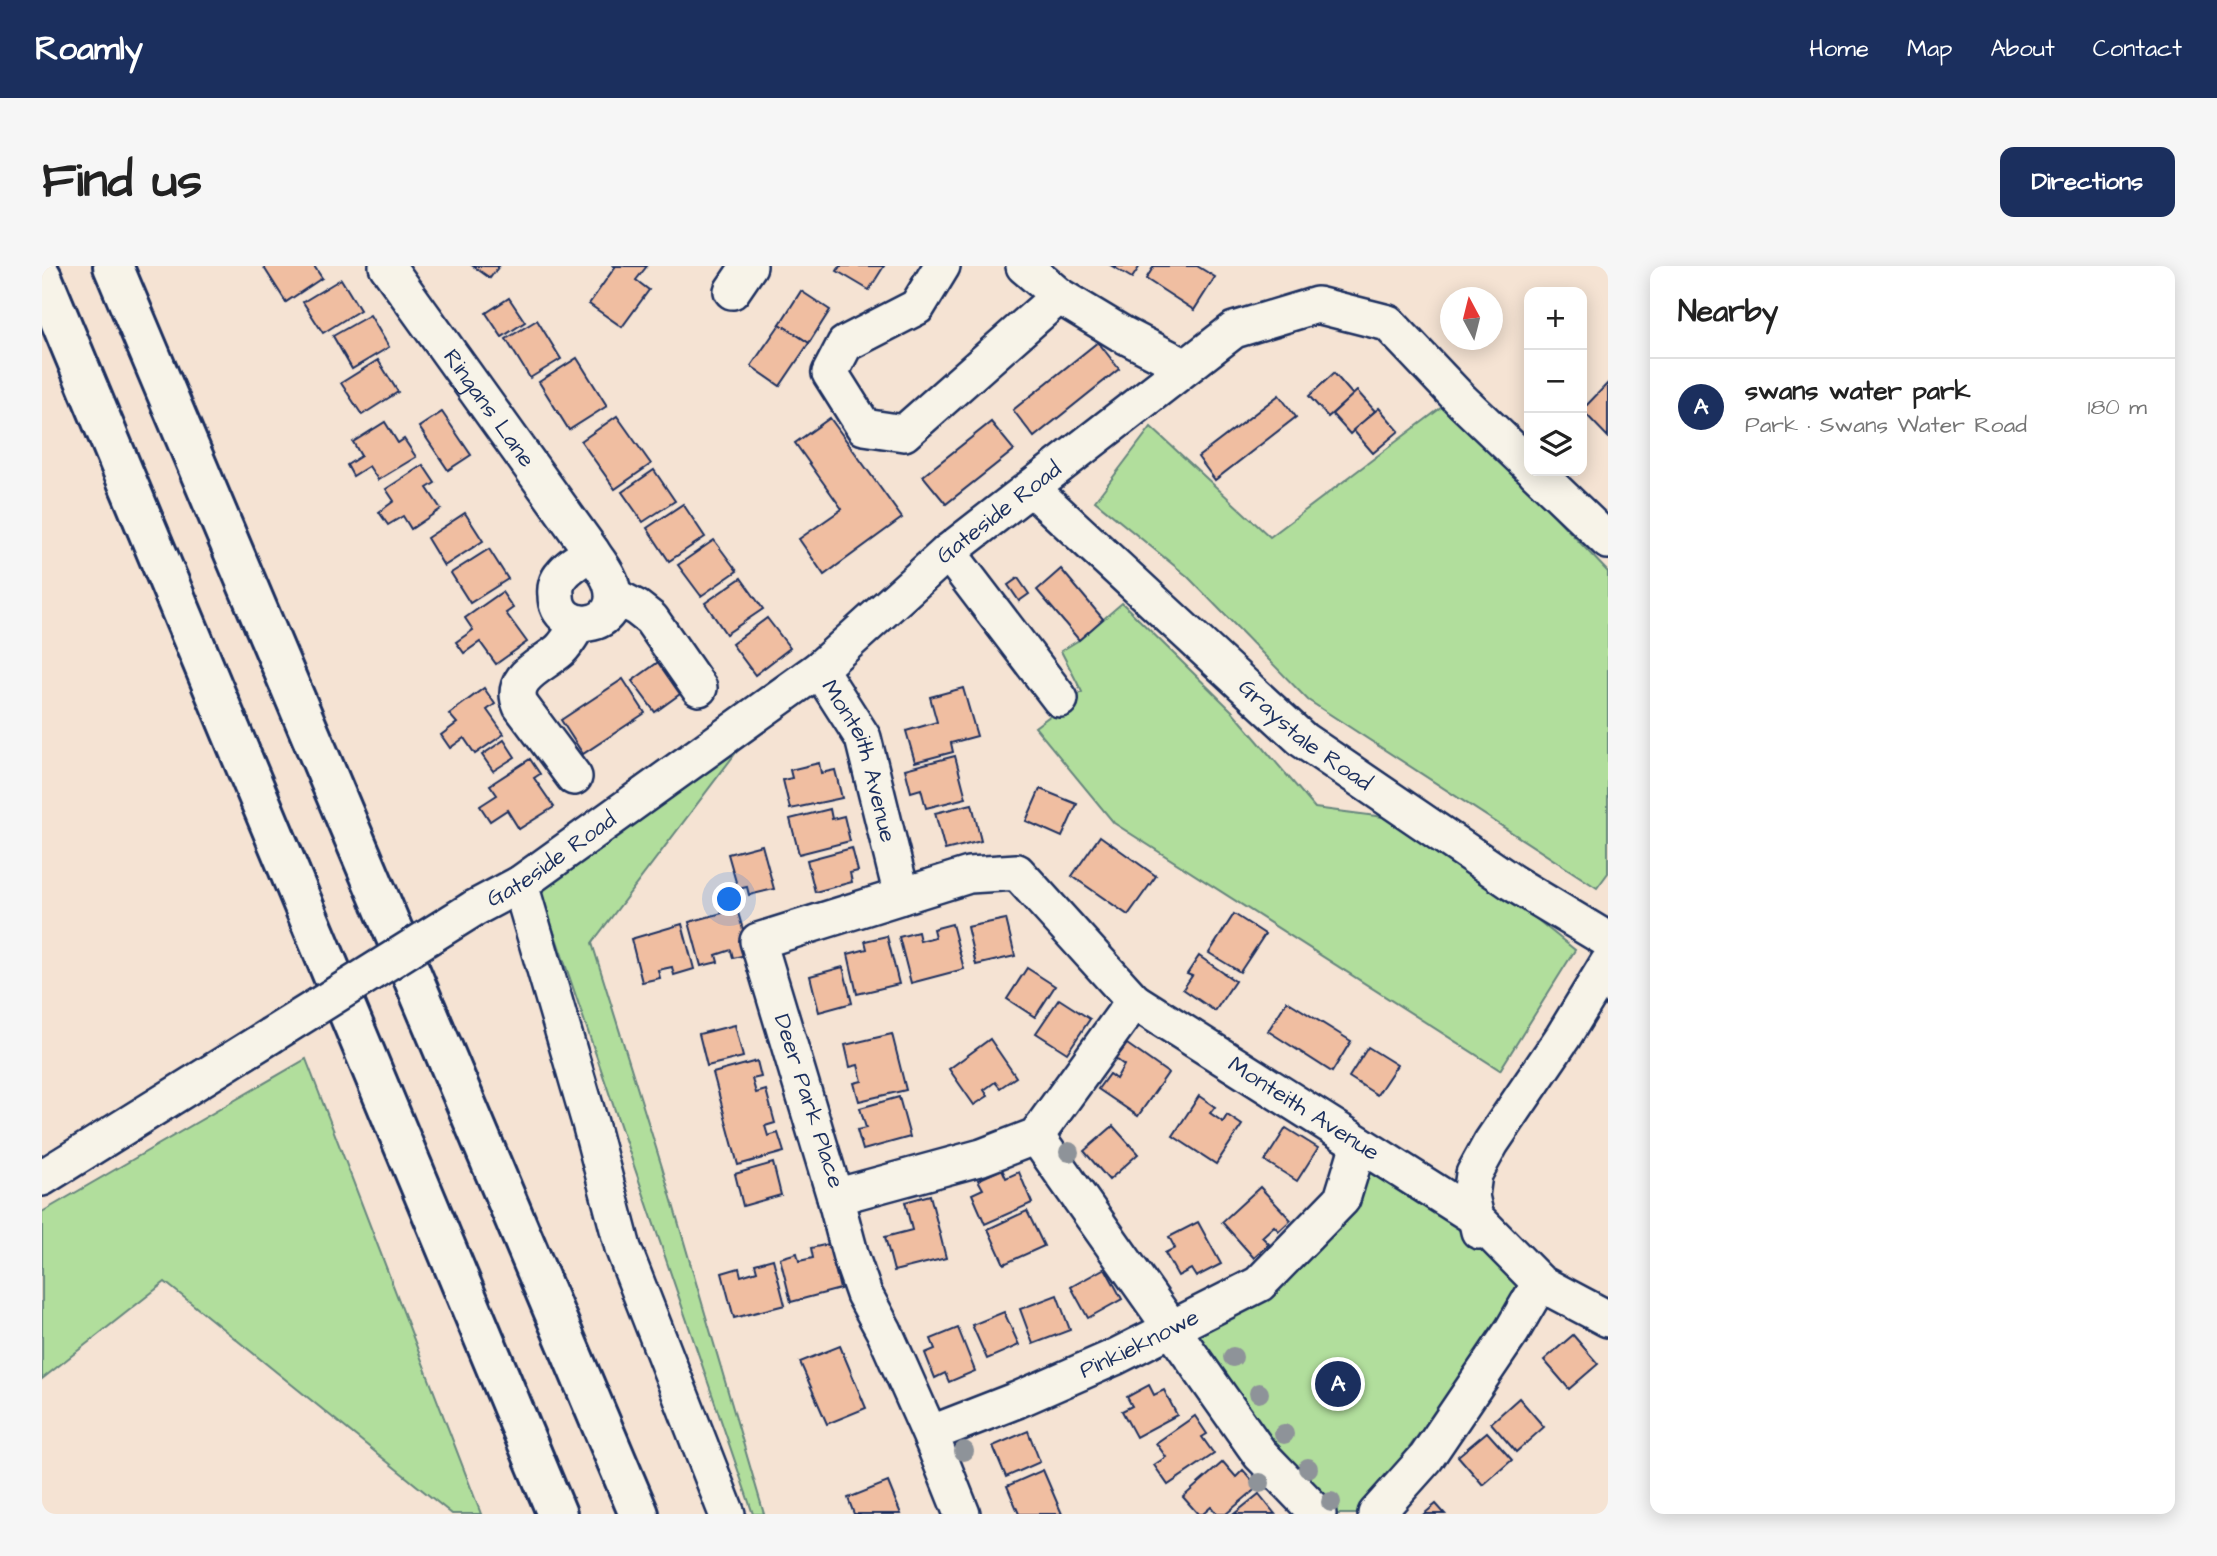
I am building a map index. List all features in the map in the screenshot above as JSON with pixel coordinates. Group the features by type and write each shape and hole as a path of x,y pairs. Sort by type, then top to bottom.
{"highway":[{"path":"113,266 639,1514"},
{"path":"42,277 557,1514"}],"street":[{"name":"Ringans Lane","path":"387,266 592,552 611,581 614,596"},
{"path":"942,266 918,307 845,344 830,373 864,427 904,433 1059,296"},
{"path":"1024,266 1059,296 1186,368"},
{"name":"Gateside Road","path":"42,1178 473,909 520,884 818,669 948,552 1234,330 1317,305 1388,323 1462,401 1524,460"},
{"path":"1540,476 1608,541"},
{"name":"Graystale Road","path":"1032,489 1303,740 1506,879 1608,945"},
{"path":"592,552 561,575 556,585 558,607 567,618 591,624 603,619 610,610 614,596 637,608 651,620 699,688"},
{"path":"948,552 1060,699"},
{"path":"574,777 521,706 517,687 522,679 565,645 579,623"},
{"name":"Monteith Avenue","path":"818,669 863,738 902,897"},
{"name":"Deer Park Place","path":"1036,1136 982,1157 835,1197 758,941 969,875 1017,872 1134,1001"},
{"path":"520,884 590,1123 623,1248 727,1514"},
{"path":"1480,1231 1471,1196 1474,1174 1563,1037 1608,945"},
{"path":"1134,1001 1036,1136 1260,1454 1318,1514"},
{"name":"Monteith Avenue","path":"1134,1001 1359,1144 1480,1231 1540,1283 1608,1319"},
{"name":"Pinkieknowe","path":"932,1439 940,1430 1053,1384 1259,1284 1342,1199 1359,1144"},
{"path":"835,1197 864,1294 884,1331 962,1514"},
{"path":"1376,1514 1426,1458 1512,1331 1540,1283"}],"green space":[{"path":"1442,407 1503,462 1608,572 1608,873 1597,888 1308,700 1187,576 1095,501 1151,427 1270,537"},
{"path":"1122,603 1232,711 1315,808 1399,819 1508,896 1575,950 1500,1070 1114,823 1035,727 1082,692 1061,651 1079,640"},
{"path":"744,742 592,943 662,1167 764,1514 753,1514 540,891"},
{"path":"306,1059 481,1514 452,1514 165,1282 42,1379 42,1212"},
{"path":"1368,1159 1458,1217 1529,1285 1360,1514 1329,1514 1184,1331"}],"building":[{"path":"263,266 314,266 322,278 286,302"},
{"path":"473,266 499,266 490,278"},
{"path":"614,266 647,266 636,280 649,290 622,327 589,304"},
{"path":"840,266 884,266 869,290 837,271"},
{"path":"1112,266 1140,266 1132,278"},
{"path":"1154,266 1197,266 1215,277 1194,310 1146,279"},
{"path":"341,279 360,310 323,333 303,302"},
{"path":"801,291 830,310 809,343 780,324"},
{"path":"509,298 525,322 502,337 486,313"},
{"path":"370,315 389,347 352,369 333,336"},
{"path":"537,320 561,359 530,378 506,339"},
{"path":"780,324 809,343 780,386 751,366"},
{"path":"1098,342 1119,369 1034,437 1013,410"},
{"path":"577,358 607,406 569,430 539,382"},
{"path":"378,360 398,392 362,415 341,383"},
{"path":"1334,373 1353,395 1328,417 1309,396"},
{"path":"1608,383 1608,437 1587,415 1587,405"},
{"path":"1357,391 1375,411 1350,434 1332,414"},
{"path":"1279,395 1296,417 1215,480 1198,457"},
{"path":"1379,408 1399,431 1373,453 1353,430"},
{"path":"442,412 471,455 448,470 419,427"},
{"path":"617,416 651,464 615,489 581,441"},
{"path":"830,418 902,518 824,575 799,539 842,509 795,443"},
{"path":"385,422 398,443 404,439 416,457 378,480 369,466 353,476 347,465 361,456 353,442"},
{"path":"991,422 1014,450 946,504 923,476"},
{"path":"423,465 435,483 427,488 441,509 411,529 403,516 388,525 379,512 394,501 386,489"},
{"path":"654,470 675,501 643,522 622,492"},
{"path":"683,504 705,537 669,561 647,528"},
{"path":"465,513 483,541 444,566 427,538"},
{"path":"714,540 737,571 701,596 678,565"},
{"path":"489,549 508,579 470,603 451,573"},
{"path":"1061,569 1103,619 1079,640 1037,590"},
{"path":"741,578 763,609 726,634 705,603"},
{"path":"1018,578 1029,594 1019,601 1008,585"},
{"path":"502,592 513,608 506,613 527,642 496,664 480,642 464,653 456,642 473,630 465,618"},
{"path":"767,618 790,648 755,675 732,644"},
{"path":"664,658 687,689 655,712 632,681"},
{"path":"623,679 645,713 583,754 561,720"},
{"path":"484,688 495,704 487,710 504,734 475,754 464,738 450,748 441,735 457,723 449,714"},
{"path":"963,688 977,736 951,743 953,752 915,762 906,731 937,722 930,697"},
{"path":"504,740 515,757 493,771 482,755"},
{"path":"955,756 966,798 926,808 921,789 911,792 905,769"},
{"path":"530,759 540,774 534,778 554,807 519,829 507,810 490,821 480,806 497,795 490,785"},
{"path":"819,763 821,773 835,770 842,798 790,809 783,780 792,778 790,770"},
{"path":"1040,789 1077,804 1062,837 1026,821"},
{"path":"972,804 981,841 945,850 935,813"},
{"path":"830,809 832,819 844,816 850,841 799,854 790,819"},
{"path":"1100,836 1156,876 1128,915 1072,876"},
{"path":"762,845 774,889 749,895 747,887 738,889 728,854"},
{"path":"852,848 858,871 850,873 852,882 815,892 807,860"},
{"path":"737,909 750,954 733,958 731,950 716,955 718,962 701,966 689,922"},
{"path":"1234,914 1265,934 1240,972 1209,953"},
{"path":"1006,919 1015,956 976,965 967,927"},
{"path":"682,924 694,969 674,975 672,967 658,970 660,978 642,982 631,939"},
{"path":"952,924 964,969 911,983 899,937 918,932 920,941 935,937 933,929"},
{"path":"887,936 899,984 857,994 848,954 867,949 865,941"},
{"path":"1199,956 1235,981 1215,1011 1183,989 1192,976 1187,974"},
{"path":"843,967 852,1003 819,1012 810,976"},
{"path":"1027,968 1055,986 1035,1017 1007,999"},
{"path":"1059,999 1090,1019 1067,1053 1036,1033"},
{"path":"1287,1001 1351,1041 1332,1072 1268,1031"},
{"path":"735,1025 743,1057 707,1066 699,1034"},
{"path":"892,1034 906,1090 859,1101 854,1083 862,1081 858,1065 850,1067 845,1045"},
{"path":"990,1039 1016,1077 1000,1088 995,1082 984,1090 988,1096 974,1105 949,1069"},
{"path":"1127,1044 1168,1073 1138,1116 1098,1089 1109,1074 1116,1079 1124,1065 1116,1059"},
{"path":"1368,1047 1397,1065 1377,1095 1349,1077"},
{"path":"757,1061 761,1077 752,1079 756,1093 766,1090 775,1123 765,1126 768,1136 778,1133 784,1152 738,1165 713,1073"},
{"path":"1199,1096 1215,1107 1210,1113 1223,1122 1227,1115 1242,1125 1216,1164 1173,1136"},
{"path":"899,1097 910,1137 863,1150 857,1130 866,1128 860,1108"},
{"path":"1113,1126 1138,1154 1109,1180 1084,1151"},
{"path":"1286,1128 1318,1148 1297,1181 1265,1161"},
{"path":"773,1163 781,1195 743,1206 735,1174"},
{"path":"1002,1169 1006,1178 1019,1172 1032,1203 985,1224 972,1194 983,1189 978,1180"},
{"path":"1260,1187 1291,1220 1279,1231 1274,1226 1262,1237 1269,1244 1254,1258 1222,1222"},
{"path":"930,1195 946,1258 894,1271 885,1237 912,1230 905,1202"},
{"path":"1027,1211 1044,1246 1004,1264 988,1229"},
{"path":"1198,1222 1221,1264 1196,1277 1191,1269 1178,1276 1165,1253 1175,1248 1169,1237"},
{"path":"829,1244 840,1289 791,1302 780,1258 797,1253 799,1261 813,1258 811,1248"},
{"path":"773,1259 785,1305 734,1318 722,1273 739,1268 741,1276 757,1271 755,1264"},
{"path":"1105,1268 1122,1299 1088,1318 1071,1287"},
{"path":"1057,1295 1070,1330 1033,1344 1020,1309"},
{"path":"1004,1312 1019,1345 987,1359 972,1325"},
{"path":"958,1328 975,1371 949,1382 945,1373 935,1378 925,1353 935,1349 931,1339"},
{"path":"1573,1335 1598,1364 1569,1389 1544,1360"},
{"path":"840,1346 866,1408 827,1424 800,1362"},
{"path":"1149,1385 1154,1395 1164,1390 1177,1415 1136,1437 1122,1411 1132,1406 1127,1397"},
{"path":"1519,1398 1544,1427 1516,1452 1491,1423"},
{"path":"1195,1416 1207,1434 1202,1437 1214,1454 1168,1485 1154,1465 1166,1457 1156,1443"},
{"path":"1028,1431 1040,1462 1006,1477 993,1446"},
{"path":"1487,1432 1512,1460 1483,1485 1458,1456"},
{"path":"1223,1462 1236,1477 1243,1470 1258,1487 1226,1514 1217,1514 1211,1507 1203,1514 1198,1514 1183,1497"},
{"path":"1043,1470 1062,1514 1019,1514 1007,1486"},
{"path":"888,1482 901,1514 854,1514 848,1498"},
{"path":"1259,1494 1275,1514 1234,1514"},
{"path":"1436,1504 1445,1514 1424,1514"}],"place":[{"name":"swans water park","path":"1338,1384"}]}
